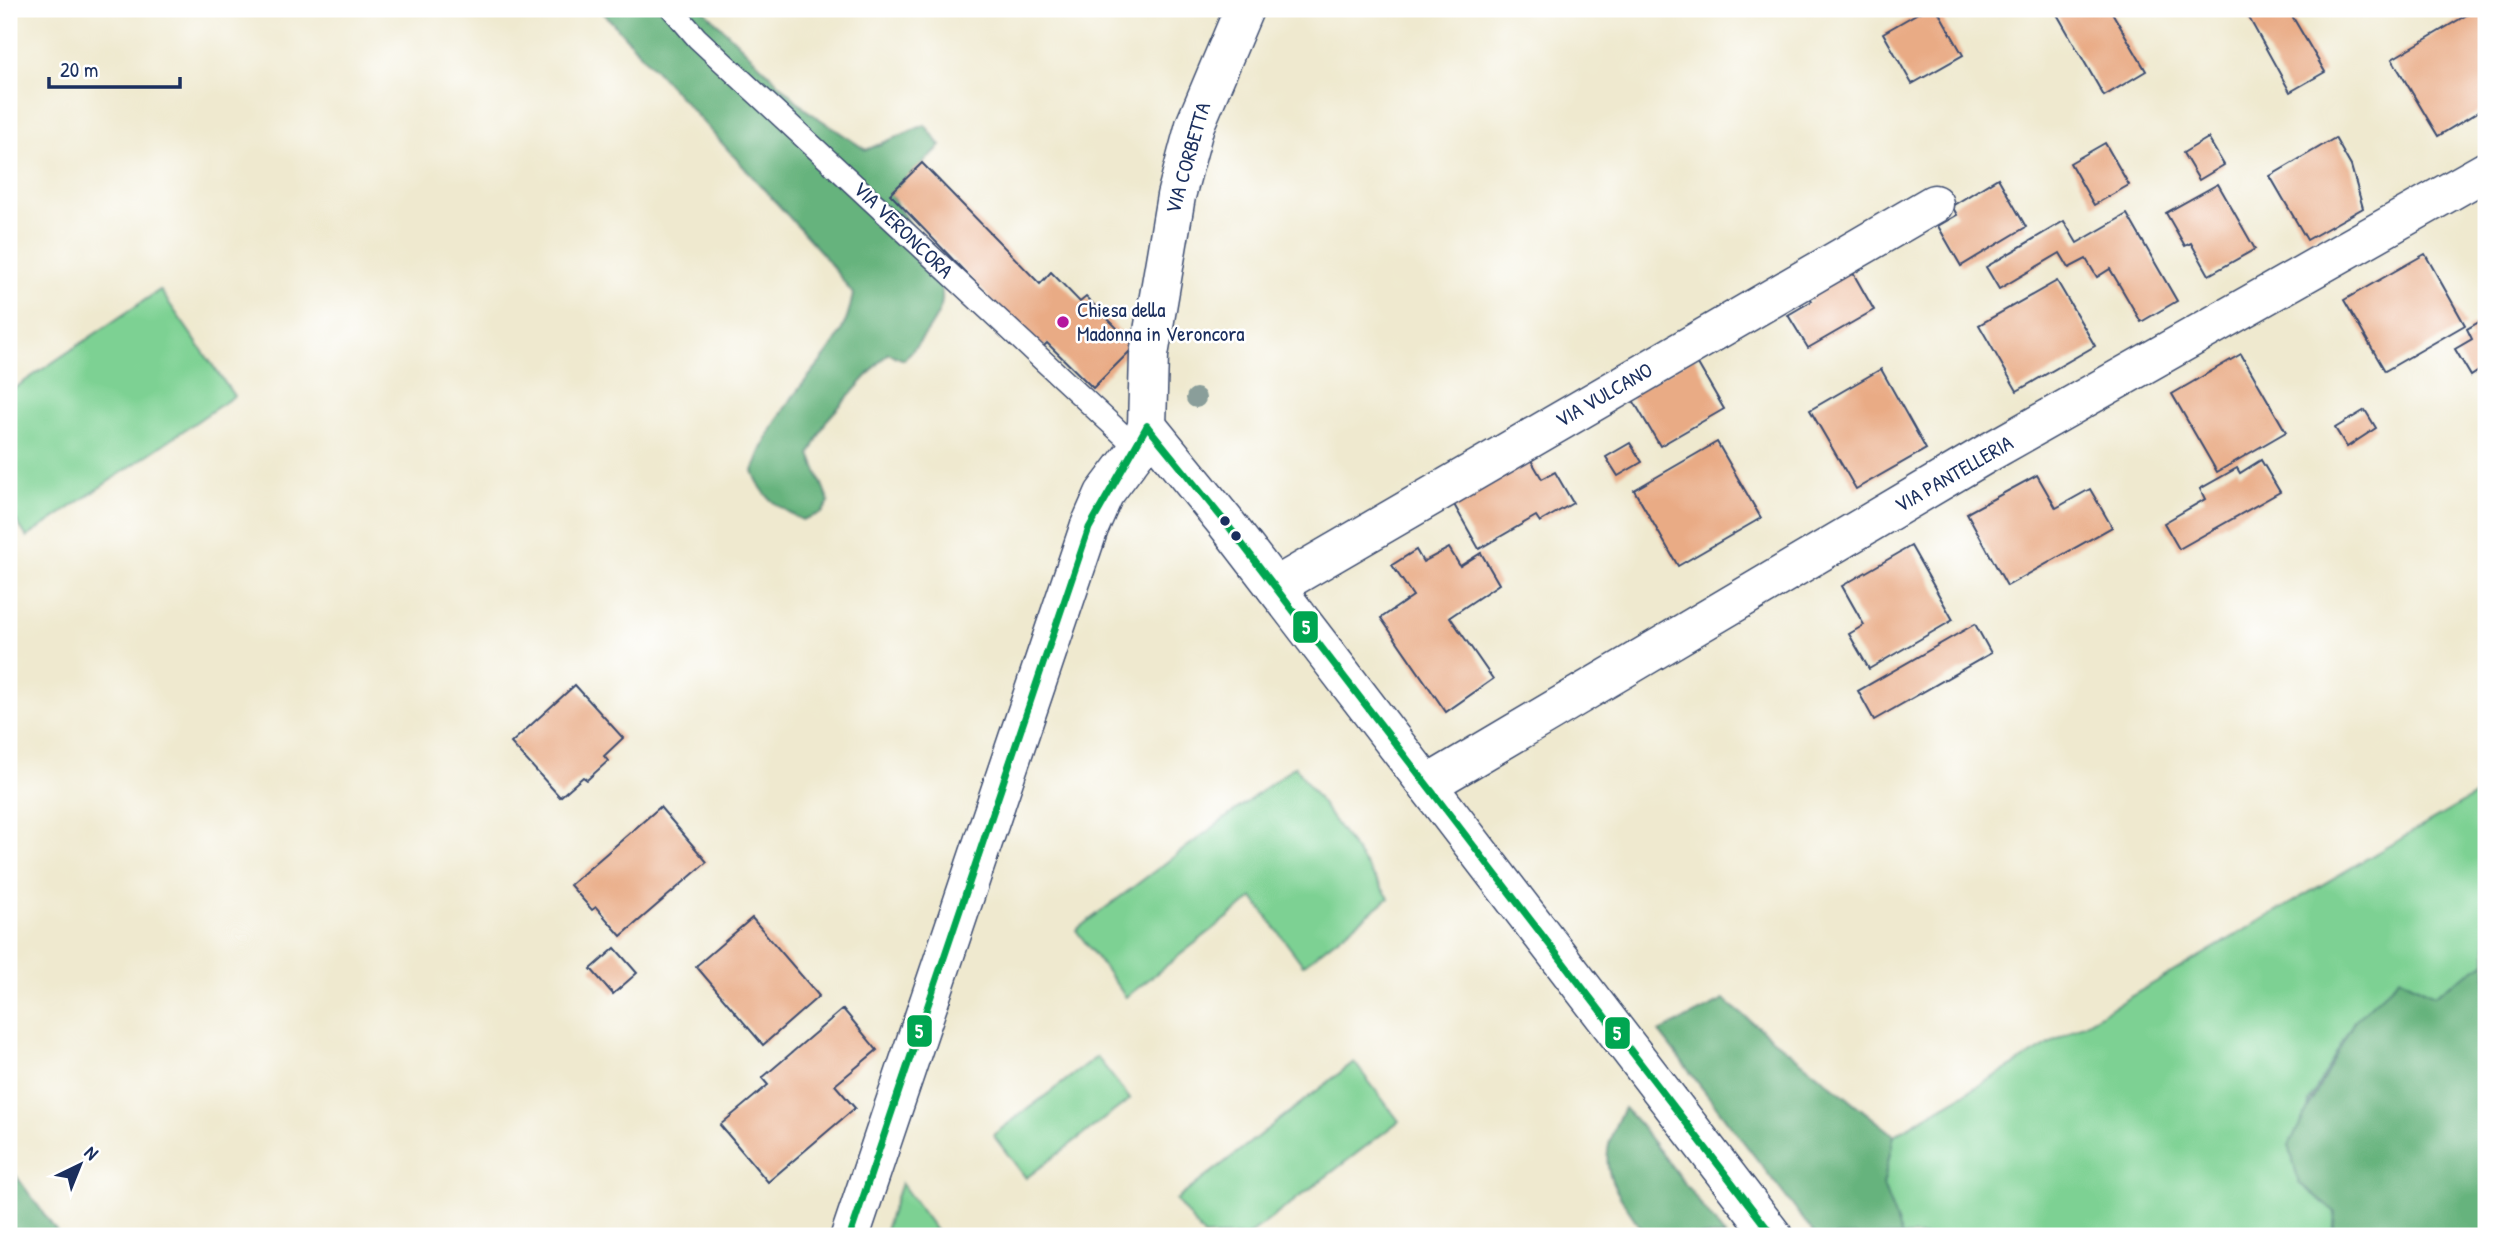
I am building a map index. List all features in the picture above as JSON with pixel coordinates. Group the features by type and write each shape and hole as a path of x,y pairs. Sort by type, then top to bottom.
{"street":[{"name":"VIA CORBETTA","path":"1135,449 1167,233 1195,125 1244,9"},
{"name":"VIA PANTELLERIA","path":"1427,785 1986,454 2486,171"},
{"name":"VIA VULCANO","path":"1275,587 1934,204"},
{"path":"850,1236 1092,521 1135,449 1275,587 1773,1236"}],"lane":[{"name":"VIA VERONCORA","path":"672,9 697,38 1135,449"}],"green space":[{"path":"600,9 703,9 805,109 866,150 925,125 941,146 890,194 931,260 941,287 941,307 927,332 904,360 888,353 826,421 810,454 829,502 822,513 802,520 785,510 766,495 753,471 780,416 843,329 853,294 821,252"},
{"path":"160,290 234,396 27,537 9,510 9,392"},
{"path":"1295,766 1389,898 1303,965 1253,898 1126,997 1076,930"},
{"path":"2486,789 2486,962 2434,995 2354,1021 2309,1102 2299,1183 2336,1212 2333,1236 1902,1236 1883,1185 1894,1135"},
{"path":"2486,962 2486,1236 2333,1236 2335,1212 2299,1183 2289,1145 2354,1021 2400,978 2434,995"},
{"path":"1724,1000 1894,1135 1883,1185 1902,1236 1816,1236 1659,1032"},
{"path":"1097,1057 1130,1099 1026,1178 993,1135"},
{"path":"1354,1062 1399,1121 1248,1236 1204,1236 1176,1200"},
{"path":"1624,1108 1725,1236 1646,1236 1615,1188 1607,1161 1614,1129"},
{"path":"9,1166 60,1236 9,1236"},
{"path":"901,1183 940,1236 883,1236"}],"building":[{"path":"1925,9 1937,9 1963,55 1912,84 1883,33"},
{"path":"2054,9 2110,9 2146,71 2104,96"},
{"path":"2261,9 2288,9 2325,72 2290,92 2248,16"},
{"path":"2477,9 2486,11 2486,107 2438,136 2392,59"},
{"path":"2208,138 2224,165 2199,180 2183,153"},
{"path":"2335,138 2351,166 2363,208 2307,240 2270,176"},
{"path":"2105,143 2129,185 2094,205 2070,163"},
{"name":"Chiesa della Madonna in Veroncora","path":"922,163 1040,284 1051,272 1080,302 1086,297 1135,346 1093,388 1047,343 1040,350 890,194"},
{"path":"1998,178 2026,227 1961,266 1938,226 1957,215 1952,206"},
{"path":"2218,184 2255,249 2209,275 2191,243 2185,246 2166,213"},
{"path":"2127,214 2177,301 2141,322 2110,269 2097,277 2086,259 2069,268 2060,253 1999,289 1986,267 2064,221 2077,243"},
{"path":"2425,254 2465,325 2385,371 2344,300"},
{"path":"1849,266 1874,310 1808,348 1788,315 1812,301 1806,290"},
{"path":"2057,281 2095,346 2017,391 1979,325"},
{"path":"2486,318 2486,366 2471,376 2455,349 2472,339 2467,329"},
{"path":"2241,354 2286,432 2217,472 2172,394"},
{"path":"1694,357 1724,409 1660,446 1630,395"},
{"path":"1881,369 1926,449 1856,489 1810,410"},
{"path":"2365,410 2376,428 2347,447 2335,428"},
{"path":"1717,442 1761,518 1678,566 1634,490"},
{"path":"1630,443 1642,462 1618,476 1606,457"},
{"path":"1525,450 1542,479 1555,472 1573,503 1540,522 1536,516 1479,549 1448,494"},
{"path":"2261,460 2280,492 2179,549 2164,523 2205,499 2200,489 2237,468 2240,473"},
{"path":"2037,475 2056,508 2090,489 2112,527 2007,586 1967,513"},
{"path":"1911,546 1953,620 1869,669 1849,634 1864,625 1842,586"},
{"path":"1449,548 1460,566 1481,553 1499,584 1450,617 1493,679 1446,712 1381,618 1413,596 1392,565 1416,550 1423,562"},
{"path":"1975,624 1991,653 1874,720 1858,691"},
{"path":"575,685 623,738 604,756 608,761 587,780 583,777 560,797 511,743"},
{"path":"660,807 707,862 621,936 596,907 592,910 570,885"},
{"path":"752,918 819,996 763,1045 696,966"},
{"path":"615,948 637,973 613,994 591,969"},
{"path":"843,1009 877,1050 835,1085 855,1108 768,1182 720,1125 768,1085 762,1078"}],"transit line":[{"name":"5","path":"1147,426 1226,523 1773,1236"},
{"name":"5","path":"850,1236 1089,528 1147,426"}],"place":[{"name":"Chiesa della Madonna in Veroncora","path":"1063,322"}]}
